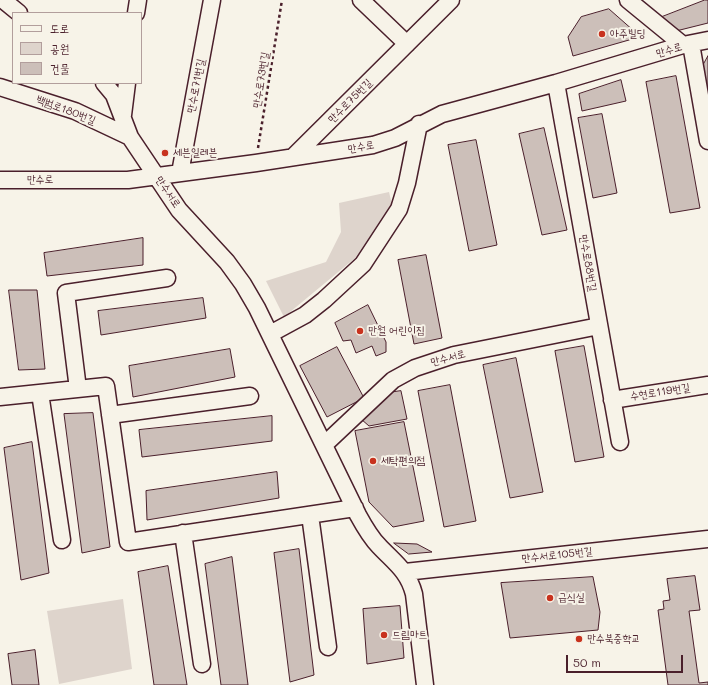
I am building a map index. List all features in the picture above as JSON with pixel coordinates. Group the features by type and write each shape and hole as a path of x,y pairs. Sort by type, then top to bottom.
{"street":[{"path":"3,0 18,12"},
{"path":"136,12 138,0"},
{"name":"만수로71번길","path":"180,173 212,0"},
{"path":"361,0 407,44"},
{"name":"만수로75번길","path":"293,157 451,0"},
{"path":"628,0 687,44 708,141"},
{"name":"만수로","path":"0,180 128,180 156,175 256,163 373,145 395,138 419,124 442,114 556,83 687,44 708,40"},
{"name":"만수로88번길","path":"556,83 620,442"},
{"name":"만수서로","path":"105,84 114,95 130,136 179,210 227,262 243,284 270,334 355,508 374,539 405,572 411,582 414,594 425,685"},
{"path":"122,117 127,84"},
{"name":"백범로180번길","path":"0,87 75,111 130,136"},
{"path":"270,334 305,315 324,300 363,264 399,209 407,182 419,124"},
{"path":"78,389 66,293 167,278"},
{"name":"만수서로","path":"324,445 393,380 415,368 454,355 599,326"},
{"name":"수현로119번길","path":"612,400 708,385"},
{"path":"0,397 106,386 128,542 355,508"},
{"path":"40,393 62,540"},
{"path":"110,415 250,396"},
{"path":"310,515 328,648"},
{"path":"183,534 202,664"},
{"name":"만수서로105번길","path":"405,572 708,539"}],"path":[{"name":"만수로73번길","path":"256,163 282,0"}],"green space":[{"path":"389,192 393,209 366,249 284,317 266,281 326,262 341,232 339,203"},
{"path":"123,599 132,669 59,684 47,611"}],"building":[{"path":"708,0 708,23 676,31 665,22 662,17"},
{"name":"아주빌딩","path":"609,9 634,31 636,38 573,56 568,37 581,17"},
{"path":"708,56 708,113 701,69"},
{"path":"676,76 700,208 670,213 646,82"},
{"path":"621,80 626,101 582,111 579,94"},
{"path":"602,114 617,193 593,198 578,118"},
{"path":"544,128 567,230 542,235 519,134"},
{"path":"476,140 497,245 469,251 448,145"},
{"path":"143,238 143,265 47,276 44,253"},
{"path":"426,255 442,338 414,344 398,260"},
{"path":"9,290 37,290 45,369 19,370"},
{"path":"203,298 206,318 101,335 98,311"},
{"name":"만월 어린이집","path":"368,305 386,342 386,352 376,356 372,346 356,353 351,340 343,341 335,323"},
{"path":"584,346 604,457 575,462 555,351"},
{"path":"337,347 364,398 327,417 300,366"},
{"path":"230,349 235,377 133,397 129,366"},
{"path":"516,358 543,492 510,498 483,365"},
{"path":"450,385 476,521 444,527 418,391"},
{"path":"401,391 407,419 369,426 361,419 393,392"},
{"path":"93,413 110,547 82,553 64,414"},
{"path":"272,416 272,441 142,457 139,430"},
{"path":"404,422 424,521 393,527 369,502 355,431"},
{"path":"32,442 49,573 21,580 4,448"},
{"path":"277,472 279,498 147,520 146,491"},
{"path":"394,543 417,544 432,552 409,554"},
{"path":"299,549 314,675 290,682 274,553"},
{"path":"232,557 248,685 221,685 205,564"},
{"path":"168,566 187,685 154,685 138,572"},
{"path":"695,576 700,610 689,611 699,683 708,682 708,685 668,685 658,610 664,609 663,601 670,600 667,579"},
{"name":"급식실","path":"593,577 600,612 598,630 510,638 501,583"},
{"path":"400,606 404,658 367,664 363,609"},
{"path":"35,650 39,685 12,685 8,654"}],"place":[{"name":"아주빌딩","path":"602,34"},
{"name":"세븐일레븐","path":"165,153"},
{"name":"만월 어린이집","path":"360,331"},
{"name":"세탁편의점","path":"373,461"},
{"name":"급식실","path":"550,598"},
{"name":"드림마트","path":"384,635"},
{"name":"만수북중학교","path":"579,639"}]}
